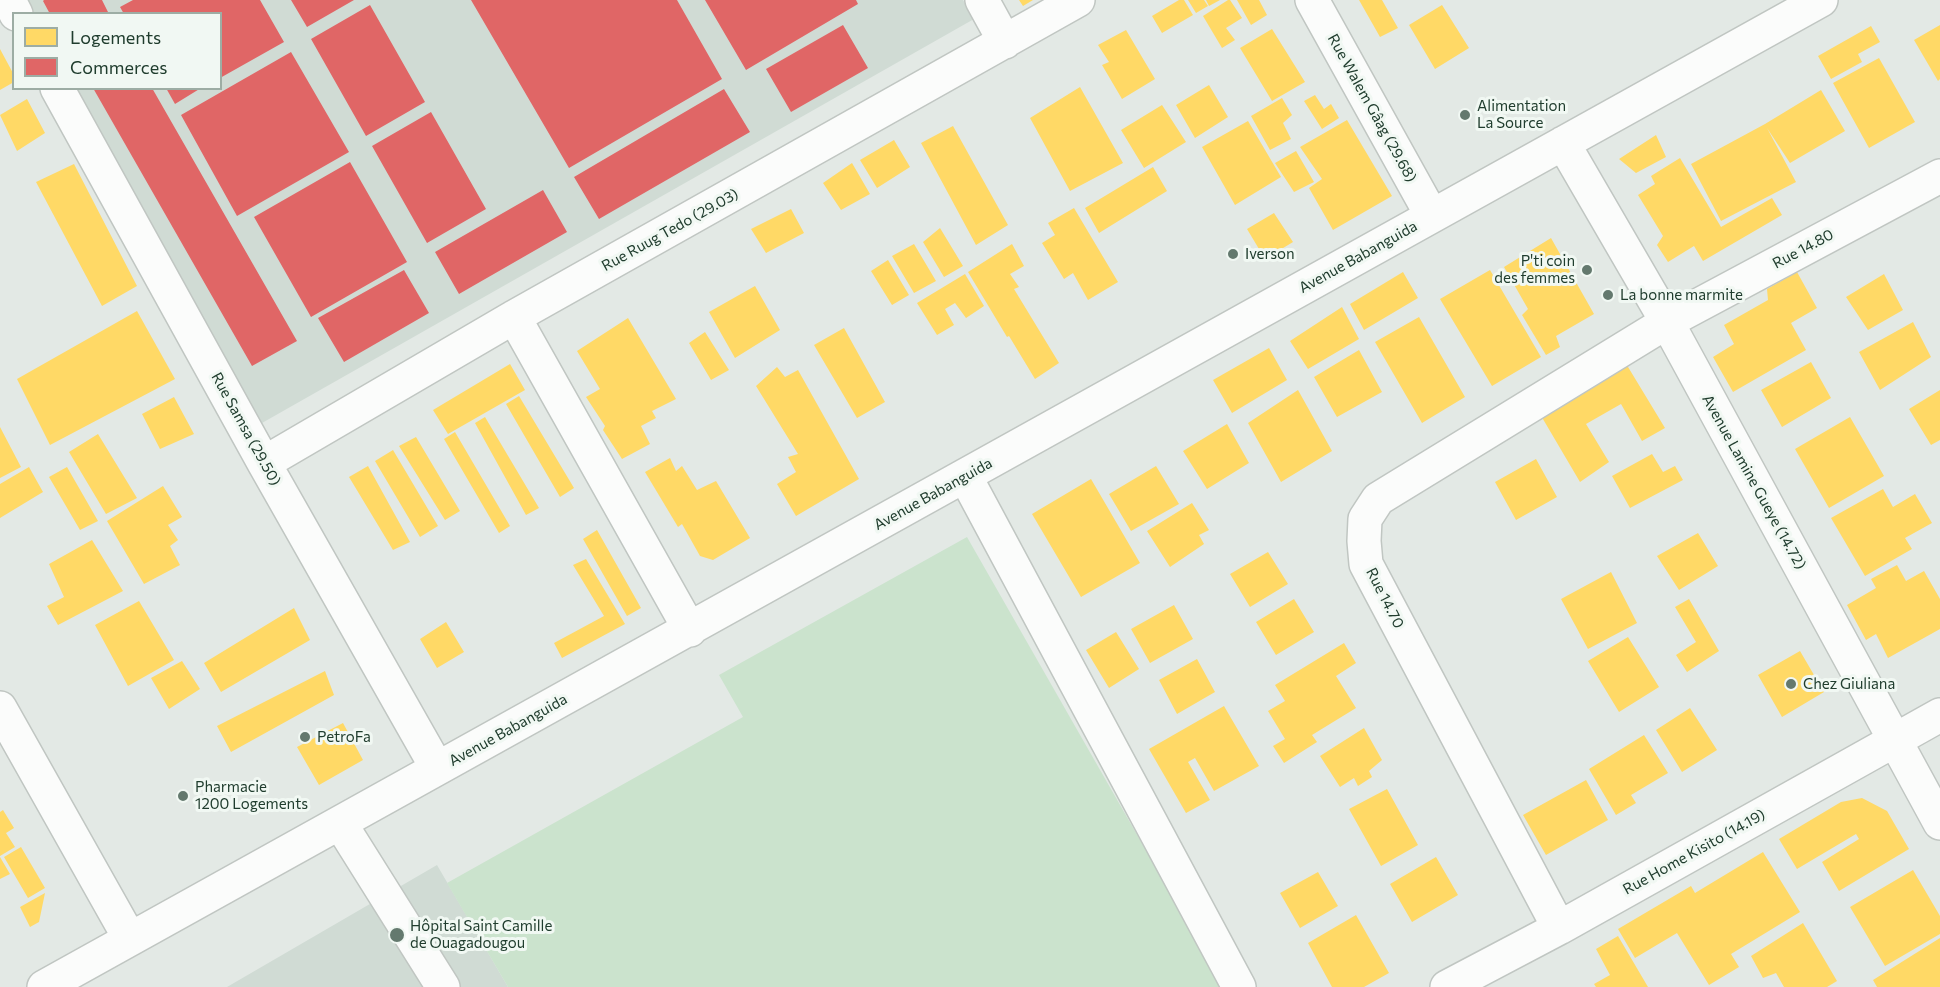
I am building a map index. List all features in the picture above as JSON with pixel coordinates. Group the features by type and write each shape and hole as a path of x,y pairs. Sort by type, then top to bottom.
{"street":[{"path":"982,0 1005,42"},
{"name":"Rue Ruug Tedo (29.03)","path":"264,463 514,317 1078,0"},
{"name":"Rue Walem Gâag (29.68)","path":"1312,0 1432,216"},
{"name":"Avenue Babanguida","path":"44,987 1821,0"},
{"name":"Rue Samsa (29.50)","path":"58,90 264,463 438,768"},
{"name":"Avenue Lamine Gueye (14.72)","path":"1563,143 1667,322 1940,823"},
{"name":"Rue 14.80","path":"1667,322 1940,176"},
{"path":"514,317 690,630"},
{"name":"Rue 14.70","path":"1559,928 1366,564 1365,519 1378,499 1667,322"},
{"path":"965,476 1239,987"},
{"path":"0,708 130,939"},
{"name":"Rue Home Kisito (14.19)","path":"1447,987 1559,928 1940,715"},
{"path":"340,823 442,987"}],"shaded area":[{"path":"22,0 963,0 974,19 262,423 73,90 222,90 222,12 28,12"},
{"name":"Hôpital Saint Camille de Ouagadougou","path":"437,865 508,987 227,987"}],"green space":[{"path":"967,537 1224,987 508,987 447,883 743,717 719,675"}],"building: Logements":[{"path":"1019,0 1033,0 1023,6"},
{"path":"1179,0 1184,0 1193,15 1162,33 1152,16"},
{"path":"1188,0 1204,0 1208,6 1196,13"},
{"path":"1206,0 1220,0 1209,6"},
{"path":"1228,0 1242,18 1226,28 1235,40 1222,48 1203,16"},
{"path":"1237,0 1259,0 1267,15 1251,25"},
{"path":"1359,0 1382,0 1398,28 1380,37"},
{"path":"1442,5 1469,48 1435,69 1409,25"},
{"path":"1940,25 1940,79 1938,81 1914,40"},
{"path":"1871,26 1880,42 1858,54 1862,62 1831,79 1818,56"},
{"path":"1272,29 1305,82 1272,101 1240,48"},
{"path":"1126,30 1155,79 1122,99 1102,65 1109,62 1098,45"},
{"path":"0,49 12,71 12,83 0,90"},
{"path":"1879,58 1915,122 1869,148 1833,83"},
{"path":"1209,85 1228,117 1195,138 1176,105"},
{"path":"1080,87 1123,163 1070,191 1030,118"},
{"path":"1821,90 1845,131 1790,163 1767,128 1796,182 1721,221 1691,164 1765,124"},
{"path":"1315,95 1324,109 1331,104 1339,118 1322,129 1304,101"},
{"path":"1282,98 1292,115 1283,123 1291,139 1270,150 1251,116"},
{"path":"27,99 45,133 17,151 0,115"},
{"path":"1162,105 1186,142 1144,168 1121,130"},
{"path":"1347,120 1392,196 1333,230 1309,188 1322,179 1300,147"},
{"path":"1248,121 1281,177 1235,205 1202,147"},
{"path":"953,126 1008,225 976,245 921,143"},
{"path":"1656,135 1666,157 1636,173 1619,159"},
{"path":"894,140 910,167 877,188 860,160"},
{"path":"1296,151 1314,182 1294,192 1275,163"},
{"path":"1680,158 1721,227 1772,198 1782,215 1703,261 1694,246 1668,262 1657,245 1663,236 1638,195 1655,184 1651,176"},
{"path":"852,163 870,194 841,210 823,183"},
{"path":"74,164 137,286 102,306 36,182"},
{"path":"1153,167 1167,191 1099,233 1085,208"},
{"path":"1074,208 1118,282 1088,300 1073,273 1064,279 1042,243 1055,235 1048,223"},
{"path":"791,209 804,233 766,253 751,229"},
{"path":"1274,213 1293,242 1265,259 1247,229"},
{"path":"940,228 963,266 944,277 923,242"},
{"path":"1551,238 1594,314 1556,336 1560,347 1546,355 1522,315 1528,309 1504,267"},
{"path":"914,244 936,281 914,293 892,256"},
{"path":"1012,244 1024,266 1010,274 1019,287 1014,289 1059,363 1035,379 968,272"},
{"path":"888,260 909,295 892,305 871,271"},
{"path":"1490,270 1541,357 1492,386 1440,299"},
{"path":"1403,272 1418,298 1364,330 1350,304"},
{"path":"1797,272 1817,308 1791,323 1806,350 1733,392 1713,357 1734,344 1724,325 1768,300 1767,289"},
{"path":"965,274 984,306 966,318 955,303 945,309 954,325 937,335 917,303"},
{"path":"1884,274 1903,310 1868,330 1846,297"},
{"path":"755,286 780,330 735,358 709,312"},
{"path":"1342,307 1359,339 1308,369 1290,341"},
{"path":"137,311 175,379 50,445 17,379"},
{"path":"1419,317 1465,397 1422,423 1375,342"},
{"path":"628,318 676,399 652,411 656,418 641,426 650,444 622,459 603,430 605,426 586,397 600,389 577,351"},
{"path":"1913,322 1931,357 1880,390 1859,352"},
{"path":"844,328 885,402 857,418 814,345"},
{"path":"705,332 729,370 711,380 689,343"},
{"path":"1269,348 1287,380 1232,413 1213,380"},
{"path":"1359,350 1382,392 1337,417 1314,377"},
{"path":"1625,362 1665,428 1642,441 1621,404 1586,424 1609,462 1580,482 1540,414"},
{"path":"1811,362 1831,398 1782,427 1761,390"},
{"path":"510,364 525,390 448,434 433,410"},
{"path":"777,367 785,377 798,370 859,479 796,516 777,484 796,472 788,457 798,454 756,386"},
{"path":"1298,390 1332,451 1281,482 1248,423"},
{"path":"1940,390 1940,440 1931,445 1909,409"},
{"path":"519,396 574,488 560,497 506,404"},
{"path":"174,397 194,434 160,449 142,414"},
{"path":"485,417 539,508 526,515 475,423"},
{"path":"1850,417 1884,476 1829,508 1795,449"},
{"path":"1227,424 1249,463 1207,489 1183,451"},
{"path":"0,427 21,467 0,478"},
{"path":"455,432 510,526 499,533 444,439"},
{"path":"98,434 137,498 106,514 69,452"},
{"path":"416,437 460,511 445,520 399,446"},
{"path":"393,450 438,526 420,537 375,461"},
{"path":"1652,454 1663,472 1675,466 1683,480 1630,508 1612,476"},
{"path":"670,458 676,471 682,466 697,490 716,481 750,538 713,560 700,556 682,524 678,527 645,472"},
{"path":"1536,459 1557,497 1516,520 1495,482"},
{"path":"368,466 410,542 393,550 349,477"},
{"path":"1156,466 1179,504 1131,531 1109,494"},
{"path":"29,467 43,492 0,518 0,484"},
{"path":"67,467 98,521 80,530 49,477"},
{"path":"1091,479 1140,563 1081,597 1032,514"},
{"path":"163,486 182,517 168,525 178,540 170,546 180,565 144,584 107,521"},
{"path":"1883,489 1893,507 1915,494 1932,523 1905,538 1912,549 1865,576 1831,518"},
{"path":"1192,503 1209,530 1199,535 1204,544 1170,567 1147,531"},
{"path":"597,530 641,608 627,616 583,539"},
{"path":"1698,533 1718,566 1679,590 1657,556"},
{"path":"92,540 123,591 58,625 47,606 64,597 49,564"},
{"path":"1268,552 1288,584 1250,607 1230,574"},
{"path":"586,559 625,624 562,658 554,643 604,616 573,565"},
{"path":"1897,565 1906,581 1924,571 1940,599 1940,629 1888,658 1876,634 1866,640 1847,605 1876,588 1871,579"},
{"path":"1611,572 1637,623 1588,649 1561,599"},
{"path":"1294,599 1314,632 1276,655 1256,622"},
{"path":"1689,599 1719,651 1687,672 1676,655 1696,642 1675,607"},
{"path":"139,601 174,660 128,686 95,625"},
{"path":"1174,605 1193,639 1150,663 1131,629"},
{"path":"294,608 310,640 221,692 204,663"},
{"path":"446,622 464,652 437,668 420,639"},
{"path":"1116,632 1139,669 1109,688 1086,650"},
{"path":"1628,637 1659,687 1619,712 1588,661"},
{"path":"1344,643 1356,663 1336,676 1356,708 1312,735 1317,742 1284,763 1273,746 1285,739 1268,711 1285,701 1275,685"},
{"path":"1800,651 1824,692 1782,717 1758,675"},
{"path":"1197,659 1215,692 1177,714 1159,680"},
{"path":"182,661 200,689 169,709 151,678"},
{"path":"325,671 334,695 231,752 217,726"},
{"path":"1224,706 1259,766 1214,791 1195,758 1188,762 1210,800 1186,813 1149,749"},
{"path":"1690,708 1717,750 1682,772 1656,730"},
{"path":"343,723 363,760 319,785 297,747"},
{"path":"1364,728 1382,760 1369,771 1372,777 1358,786 1354,778 1340,787 1320,756"},
{"path":"1644,735 1668,773 1631,795 1636,803 1616,815 1589,769"},
{"path":"1586,780 1608,820 1546,855 1523,815"},
{"path":"1387,789 1418,845 1381,866 1349,809"},
{"path":"1862,798 1887,811 1909,849 1839,891 1822,862 1859,839 1856,834 1797,869 1779,839 1841,802"},
{"path":"3,810 14,828 6,833 15,847 0,856 0,812"},
{"path":"21,847 45,888 28,898 4,857"},
{"path":"1763,852 1800,912 1731,954 1739,967 1709,985 1677,933 1635,958 1618,929 1691,886 1695,893"},
{"path":"0,857 10,874 0,879"},
{"path":"1436,857 1458,895 1412,922 1390,884"},
{"path":"1913,870 1940,916 1940,934 1885,966 1850,907"},
{"path":"1318,872 1338,906 1300,928 1280,893"},
{"path":"45,893 39,922 30,927 20,907"},
{"path":"1356,915 1389,973 1364,987 1332,987 1308,943"},
{"path":"1803,923 1837,981 1827,987 1784,987 1776,973 1763,978 1751,956"},
{"path":"1618,936 1648,987 1596,987 1594,984 1610,975 1596,949"},
{"path":"1940,938 1940,987 1877,987 1873,980"}],"building: Commerces":[{"path":"102,0 108,12 49,12 43,1"},
{"path":"133,0 260,0 284,42 222,77 222,12 123,12 120,7"},
{"path":"291,0 354,0 307,27"},
{"path":"471,0 677,0 722,79 569,168"},
{"path":"705,0 856,0 858,4 746,70"},
{"path":"370,5 425,102 366,136 311,39"},
{"path":"843,25 868,68 791,112 766,69"},
{"path":"291,52 349,152 237,216 181,115"},
{"path":"724,89 750,132 599,219 574,177"},
{"path":"94,90 153,90 297,341 252,366"},
{"path":"167,90 198,90 175,104"},
{"path":"431,112 486,209 427,243 372,146"},
{"path":"350,162 407,262 311,317 254,217"},
{"path":"543,190 567,232 459,294 435,252"},
{"path":"404,270 429,313 344,362 318,318"}],"place":[{"name":"Alimentation La Source","path":"1465,115"},
{"name":"Iverson","path":"1233,254"},
{"name":"P'ti coin des femmes","path":"1587,270"},
{"name":"La bonne marmite","path":"1608,295"},
{"name":"Chez Giuliana","path":"1791,684"},
{"name":"PetroFa","path":"305,737"},
{"name":"Pharmacie 1200 Logements","path":"183,796"},
{"name":"Hôpital Saint Camille de Ouagadougou","path":"397,935"}]}
